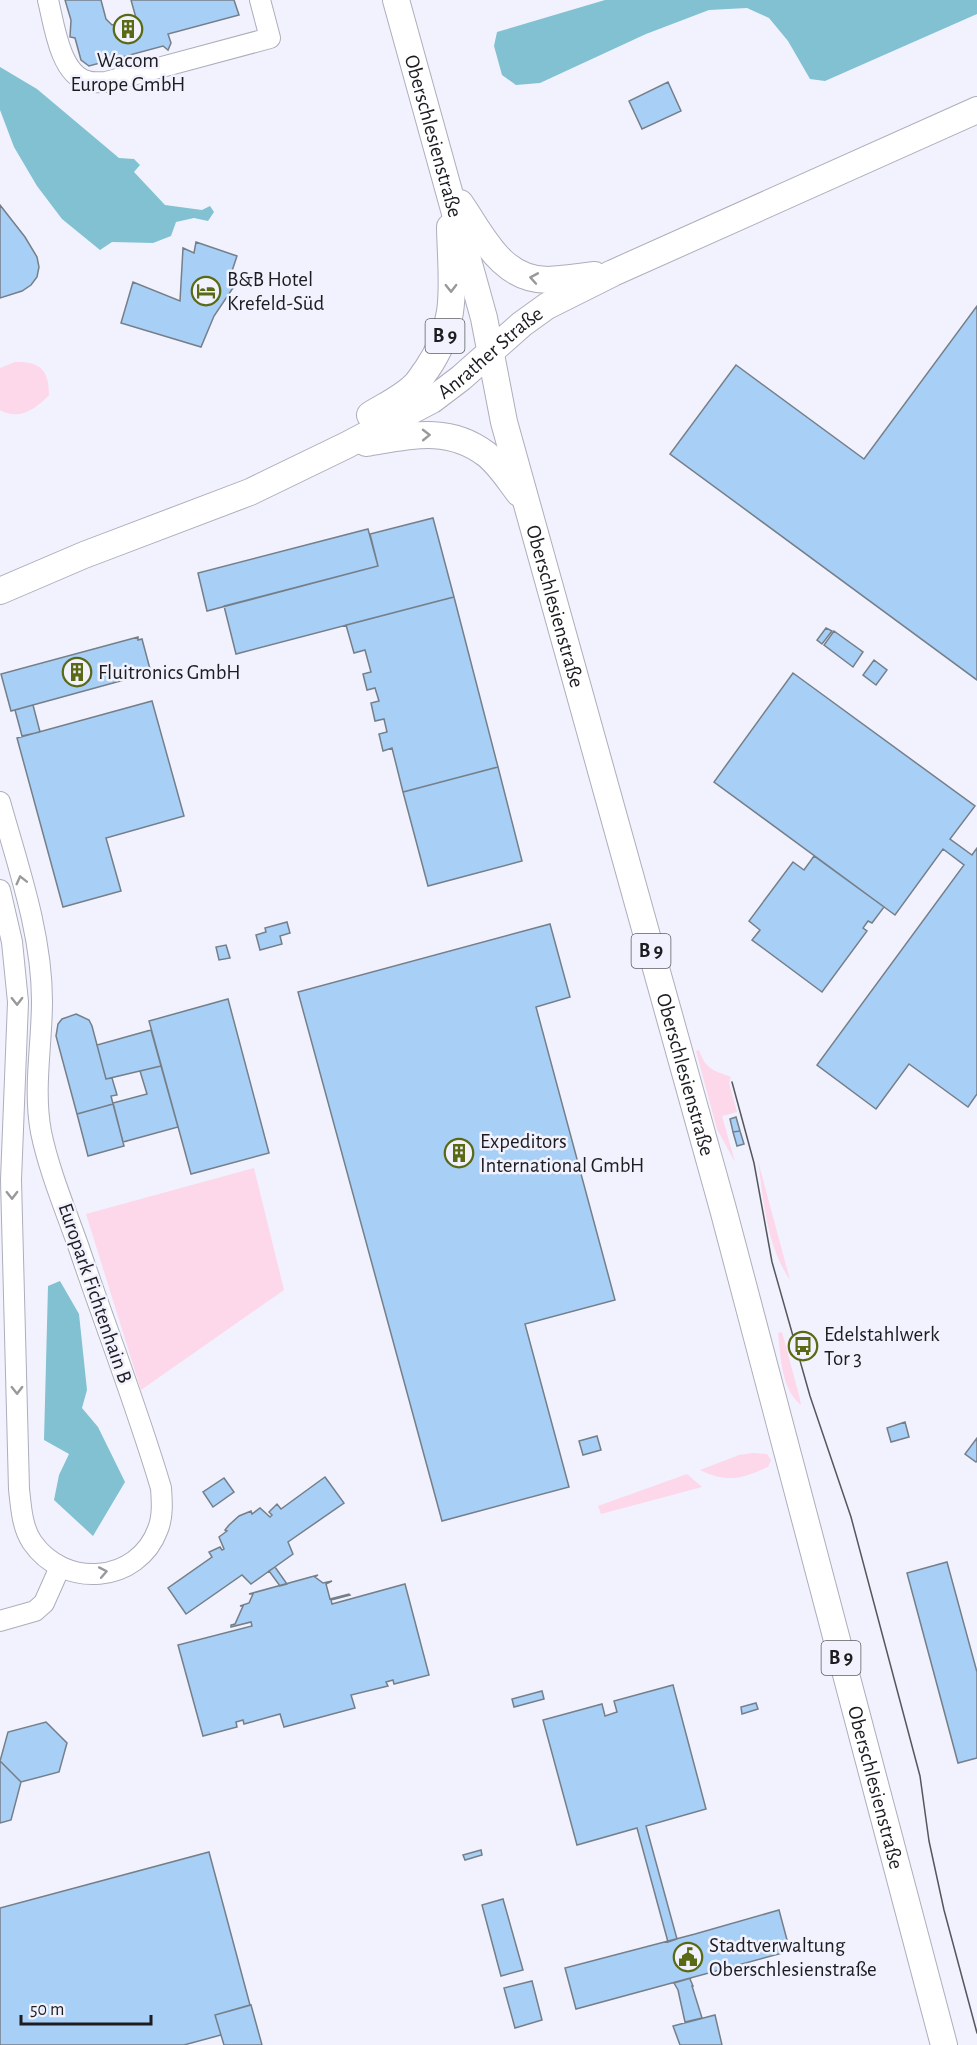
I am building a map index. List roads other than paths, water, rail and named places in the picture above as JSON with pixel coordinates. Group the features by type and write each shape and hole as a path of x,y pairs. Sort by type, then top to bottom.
{"main road":[{"name":"Oberschlesienstraße","path":"396,0 450,188 484,318 504,423 723,1209 944,2045"},
{"name":"Anrather Straße","path":"0,591 84,555 250,492 348,445 432,400 547,306 613,273 977,110"},
{"path":"450,188 496,257 507,267 525,276 546,280 613,273"},
{"name":"B 9","path":"348,445 371,414 416,384 435,357 446,335 452,304 450,188"},
{"path":"348,445 419,434 444,435 461,440 488,456 525,500"}],"street":[{"path":"48,0 64,58 73,74 87,82 106,82 270,38 260,0"},
{"name":"Europark Fichtenhain B","path":"0,802 35,937 40,967 42,1001 38,1110 42,1135 63,1205 161,1488 162,1510 158,1530 148,1547 139,1557 120,1568 100,1574 83,1575 60,1567 44,1557 31,1541 23,1522 19,1489 11,1180 18,1002 12,942 0,890"},
{"path":"12,942 35,937"},
{"path":"0,1621 35,1611 44,1603 60,1567"}],"water":[{"path":"605,0 977,0 977,14 825,81 810,79 788,41 769,18 747,8 709,10 646,34 540,83 516,85 502,75 494,46 497,32"},
{"path":"0,67 37,89 119,158 134,159 140,165 134,172 165,205 202,210 210,206 214,212 208,221 194,218 176,222 171,236 153,243 112,242 100,250 62,219 37,186 14,147 0,110"},
{"path":"60,1281 79,1314 87,1390 82,1408 98,1427 125,1482 93,1536 54,1500 59,1475 69,1454 44,1440 48,1286"}],"tram line":[{"path":"732,1082 754,1163 772,1262 810,1396 851,1517 920,1776 929,1841 944,1910 977,2033"}],"place":[{"name":"Wacom Europe GmbH","path":"128,29"},
{"name":"B&B Hotel Krefeld-Süd","path":"206,291"},
{"name":"Fluitronics GmbH","path":"77,672"},
{"name":"Expeditors International GmbH","path":"459,1153"},
{"name":"Edelstahlwerk Tor 3","path":"803,1346"},
{"name":"Stadtverwaltung Oberschlesienstraße","path":"688,1957"}]}
